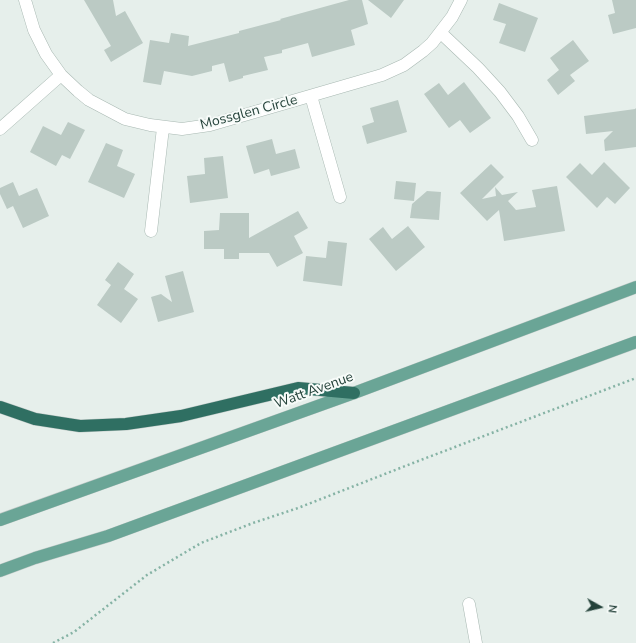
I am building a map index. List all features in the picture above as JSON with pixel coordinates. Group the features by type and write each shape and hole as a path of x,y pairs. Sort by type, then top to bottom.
{"highway":[{"path":"0,408 35,418 80,426 126,424 181,416 298,388 354,392"}],"main road":[{"name":"Watt Avenue","path":"0,520 354,392 636,287"},
{"path":"0,571 35,558 108,536 636,342"}],"street":[{"name":"Mossglen Circle","path":"25,0 34,30 46,54 61,74 89,100 125,119 163,128 182,128 210,125 382,75 404,65 423,51 441,33 452,17 460,0"},
{"path":"441,33 478,68 500,92 518,116 532,140"},
{"path":"0,128 61,74"},
{"name":"Mossglen Circle","path":"311,96 340,197"},
{"path":"151,231 163,128"},
{"path":"468,604 476,643"}],"path":[{"path":"53,643 74,632 147,575 201,543 298,508 636,378"}],"building":[{"path":"84,0 113,0 116,16 125,11 143,43 111,62 104,50 111,46"},
{"path":"349,0 362,0 368,24 351,30 355,45 312,57 308,43 282,50 282,53 264,57 268,70 243,76 243,78 229,82 224,63 212,66 212,71 192,76 164,71 161,85 143,82 150,40 169,43 171,33 189,36 188,46 239,33 239,31"},
{"path":"368,0 404,0 391,18"},
{"path":"612,0 636,0 636,28 613,34 608,15 615,13"},
{"path":"499,3 538,18 525,52 499,43 506,24 493,20"},
{"path":"573,40 589,61 570,75 575,81 558,95 547,80 559,70 550,58"},
{"path":"464,82 491,118 470,133 460,120 449,128 424,94 439,83 448,95"},
{"path":"398,100 407,132 367,144 362,126 374,122 370,108"},
{"path":"636,108 636,147 605,151 604,140 613,131 586,134 584,116"},
{"path":"68,122 85,130 70,159 62,155 56,166 30,152 43,126 61,135"},
{"path":"272,139 276,154 295,149 300,168 271,176 269,169 254,174 246,146"},
{"path":"106,143 123,150 117,166 135,174 124,198 88,182"},
{"path":"223,156 228,198 190,203 187,176 205,174 204,158"},
{"path":"604,162 630,188 615,204 607,197 597,208 566,177 580,163 592,175"},
{"path":"491,164 504,177 482,199 496,196 495,187 502,195 518,192 508,201 516,210 536,207 532,190 557,186 565,231 504,241 499,210 487,221 460,193"},
{"path":"396,181 416,183 414,201 394,199"},
{"path":"13,182 19,196 37,188 49,216 23,228 13,206 7,209 0,194 0,188"},
{"path":"427,191 441,192 439,220 410,218 412,204"},
{"path":"298,211 308,228 294,236 303,253 277,267 269,253 239,253 239,259 224,259 224,249 204,249 204,231 219,230 220,213 249,213 249,238"},
{"path":"408,226 425,247 396,271 369,239 383,227 392,239"},
{"path":"328,241 347,243 342,286 303,281 306,256 326,258"},
{"path":"118,262 134,274 124,289 138,299 121,323 97,305 111,285 105,280"},
{"path":"183,271 194,312 158,322 151,297 161,294 172,302 165,276"}]}
